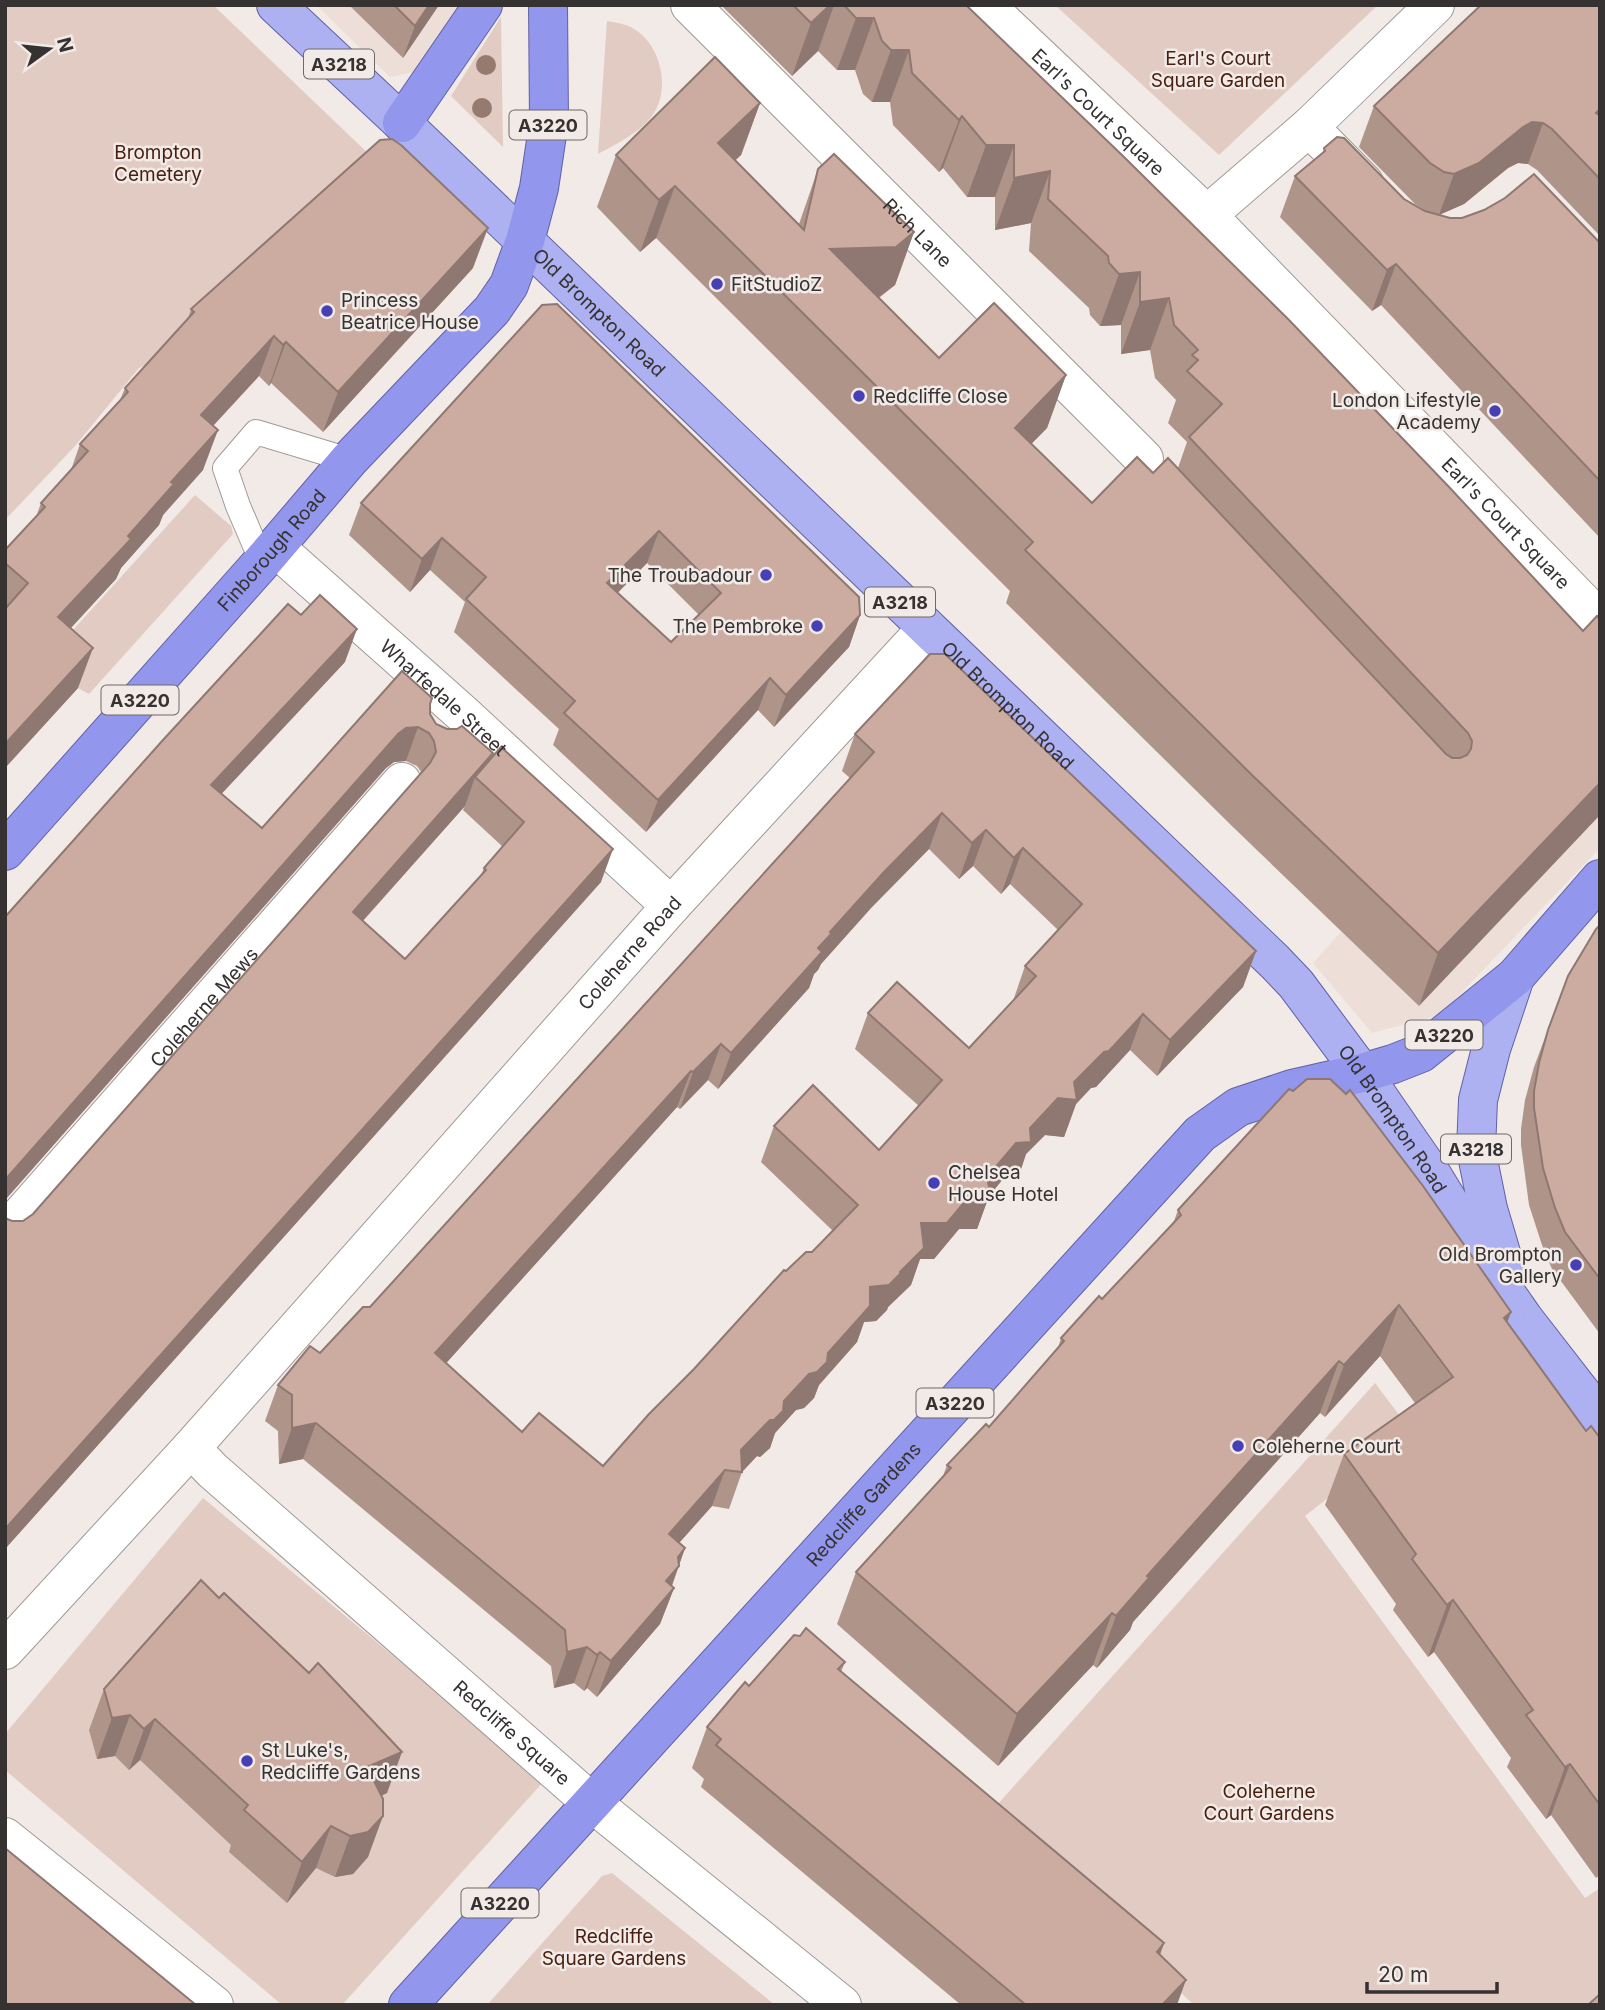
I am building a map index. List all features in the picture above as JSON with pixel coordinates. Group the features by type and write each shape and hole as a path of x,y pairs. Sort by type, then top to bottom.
{"highway":[{"path":"402,123 483,5"},
{"name":"A3220","path":"524,241 539,188 549,121 548,5"},
{"name":"Finborough Road","path":"5,851 269,555 349,460 492,310 509,285 524,241"},
{"name":"A3220","path":"1362,1073 1420,1052 1515,977 1600,879"},
{"name":"Redcliffe Gardens","path":"408,2005 1200,1134 1238,1107 1292,1089 1362,1073"}],"main road":[{"name":"Old Brompton Road","path":"276,5 402,123 1296,984 1415,1149 1490,1270 1524,1319 1600,1417"},
{"name":"A3218","path":"1515,977 1491,1049 1478,1100 1476,1150 1503,1265 1524,1319"}],"street":[{"name":"Rich Lane","path":"690,5 1148,470"},
{"path":"1207,215 1309,127 1435,5"},
{"name":"Earl's Court Square","path":"989,7 1207,215 1600,620"},
{"path":"1309,127 1392,212"},
{"name":"Wharfedale Street","path":"269,555 451,727 671,906"},
{"name":"Coleherne Road","path":"191,1448 671,906 927,628"},
{"name":"Coleherne Mews","path":"5,1233 402,782"},
{"path":"5,1650 191,1448"},
{"name":"Redcliffe Square","path":"191,1448 212,1470 592,1802 842,2005"},
{"path":"5,1837 214,2005"}],"lane":[{"path":"269,555 238,506 225,468 256,432 349,460"}],"shaded area":[{"path":"316,5 464,5 425,70 390,77"},
{"path":"1598,646 1600,848 1440,1015 1372,1033 1313,963"}],"green space":[{"name":"Brompton Cemetery","path":"5,5 213,5 373,158 176,349 139,368 75,446 5,520"},
{"name":"Earl's Court Square Garden","path":"1055,5 1378,5 1219,155"},
{"path":"501,17 503,147 451,96"},
{"path":"607,21 630,27 645,38 657,58 662,81 659,103 649,120 628,137 598,154"},
{"path":"195,495 231,526 233,534 89,694 78,688 46,660"},
{"name":"Coleherne Court Gardens","path":"1375,1383 1412,1432 1305,1516 1585,1898 1600,1888 1600,2005 1194,2005 989,1814"},
{"path":"203,1498 544,1781 342,2005 282,2005 5,1770 5,1734"},
{"name":"Redcliffe Square Gardens","path":"612,1873 775,2005 487,2005 602,1876"}],"building":[{"path":"394,5 429,5 415,26"},
{"path":"793,5 830,5 811,23"},
{"path":"844,5 966,5 1289,320 1583,631 1597,616 1600,619 1600,783 1438,953 1253,776 1025,550 1033,542 675,186 659,200 616,155 715,57 760,103 718,143 804,230 818,169 834,154 914,232 896,247 830,249 939,358 994,303 1066,375 1015,428 1092,503 1137,457 1153,473 1168,458 1446,754 1452,758 1467,755 1472,741 1468,733 1189,437 1222,404 1187,371 1198,360 1192,355 1198,350 1174,325 1169,298 1140,302 1140,272 1119,274 1109,263 1108,256 1048,199 1050,171 1014,178 1014,145 986,145 962,116 959,120 912,73 909,50 891,50 882,41 874,18 856,18"},
{"path":"1481,5 1600,5 1600,109 1596,113 1600,116 1600,179 1552,129 1543,123 1532,122 1479,163 1454,174 1444,172 1430,163 1374,106"},
{"path":"1337,137 1344,138 1404,199 1425,211 1450,218 1462,218 1484,210 1505,198 1534,174 1600,243 1600,481 1396,264 1387,270 1295,176"},
{"path":"392,139 488,228 338,392 286,342 283,345 274,336 201,415 218,430 171,482 174,484 128,536 131,539 58,617 93,648 5,744 5,609 28,583 5,563 5,550 45,507 41,503 88,451 80,444 128,392 125,388 194,312 191,309 380,140"},
{"path":"557,304 859,597 860,615 786,695 770,678 658,800 564,713 575,701 466,599 486,577 442,538 422,559 361,503 542,305","holes":["659,531 721,593 671,642 607,583"]},
{"path":"320,595 357,629 211,785 262,828 402,671 432,698 430,714 436,724 447,729 462,726 493,753 353,912 405,959 486,870 484,868 524,822 475,777 501,747 613,849 5,1529 5,1218 23,1221 33,1214 430,763 436,752 434,741 429,733 418,727 406,728 398,734 5,1180 5,917 288,604 301,615"},
{"path":"930,654 945,654 1256,951 1170,1040 1143,1014 1109,1051 1104,1052 1074,1082 1077,1100 1058,1098 1030,1128 1031,1142 1016,1143 987,1177 990,1192 972,1193 947,1223 921,1223 924,1248 889,1285 870,1287 870,1306 828,1353 827,1362 817,1372 809,1374 784,1401 783,1411 774,1420 770,1420 741,1450 742,1472 725,1470 669,1534 685,1548 678,1557 679,1566 666,1581 674,1588 611,1661 600,1652 597,1655 587,1647 567,1652 565,1630 316,1423 292,1428 292,1395 278,1385 310,1346 320,1353 363,1307 370,1307 874,752 855,734","holes":["942,813 972,843 986,830 1014,858 1023,848 1082,904 1025,966 1036,976 969,1048 897,982 868,1013 942,1080 879,1150 813,1085 774,1126 858,1205 812,1252 806,1252 784,1270 603,1466 539,1413 522,1432 435,1353 691,1071 721,1044 731,1053 822,952 818,948 832,933 830,932"]},
{"path":"1600,925 1600,1279 1565,1232 1555,1208 1543,1168 1534,1091 1548,1030 1568,976"},
{"path":"1307,1079 1330,1079 1346,1094 1350,1090 1423,1186 1511,1312 1504,1318 1586,1431 1591,1426 1600,1438 1600,1805 1570,1764 1565,1767 1526,1715 1533,1710 1453,1600 1447,1605 1412,1559 1416,1554 1344,1454 1453,1377 1399,1305 1344,1365 1339,1361 1147,1576 1149,1578 1116,1616 1112,1613 1017,1714 856,1572 951,1468 947,1465 986,1424 989,1427 1064,1341 1061,1338 1099,1296 1102,1299 1181,1215 1178,1210 1289,1089 1293,1091"},
{"name":"St Luke's, Redcliffe Gardens","path":"201,1580 219,1598 224,1593 309,1673 318,1663 402,1752 367,1767 383,1799 383,1816 368,1832 350,1836 331,1826 302,1862 244,1810 248,1805 155,1719 144,1729 130,1715 112,1718 104,1689"},
{"path":"806,1628 845,1662 838,1669 1164,1943 1157,1952 1186,1980 1162,2005 1026,2005 716,1745 721,1739 707,1727 745,1682 749,1686 794,1635 800,1636"},
{"path":"5,1848 196,2005 5,2005"},
{"path":"1600,1994 1600,2005 1588,2005"}],"place":[{"name":"FitStudioZ","path":"717,284"},
{"name":"Princess Beatrice House","path":"327,311"},
{"name":"Redcliffe Close","path":"859,396"},
{"name":"London Lifestyle Academy","path":"1495,411"},
{"name":"The Troubadour","path":"766,575"},
{"name":"The Pembroke","path":"817,626"},
{"name":"Chelsea House Hotel","path":"934,1183"},
{"name":"Old Brompton Gallery","path":"1576,1265"},
{"name":"Coleherne Court","path":"1238,1446"},
{"name":"St Luke's, Redcliffe Gardens","path":"247,1761"}]}
